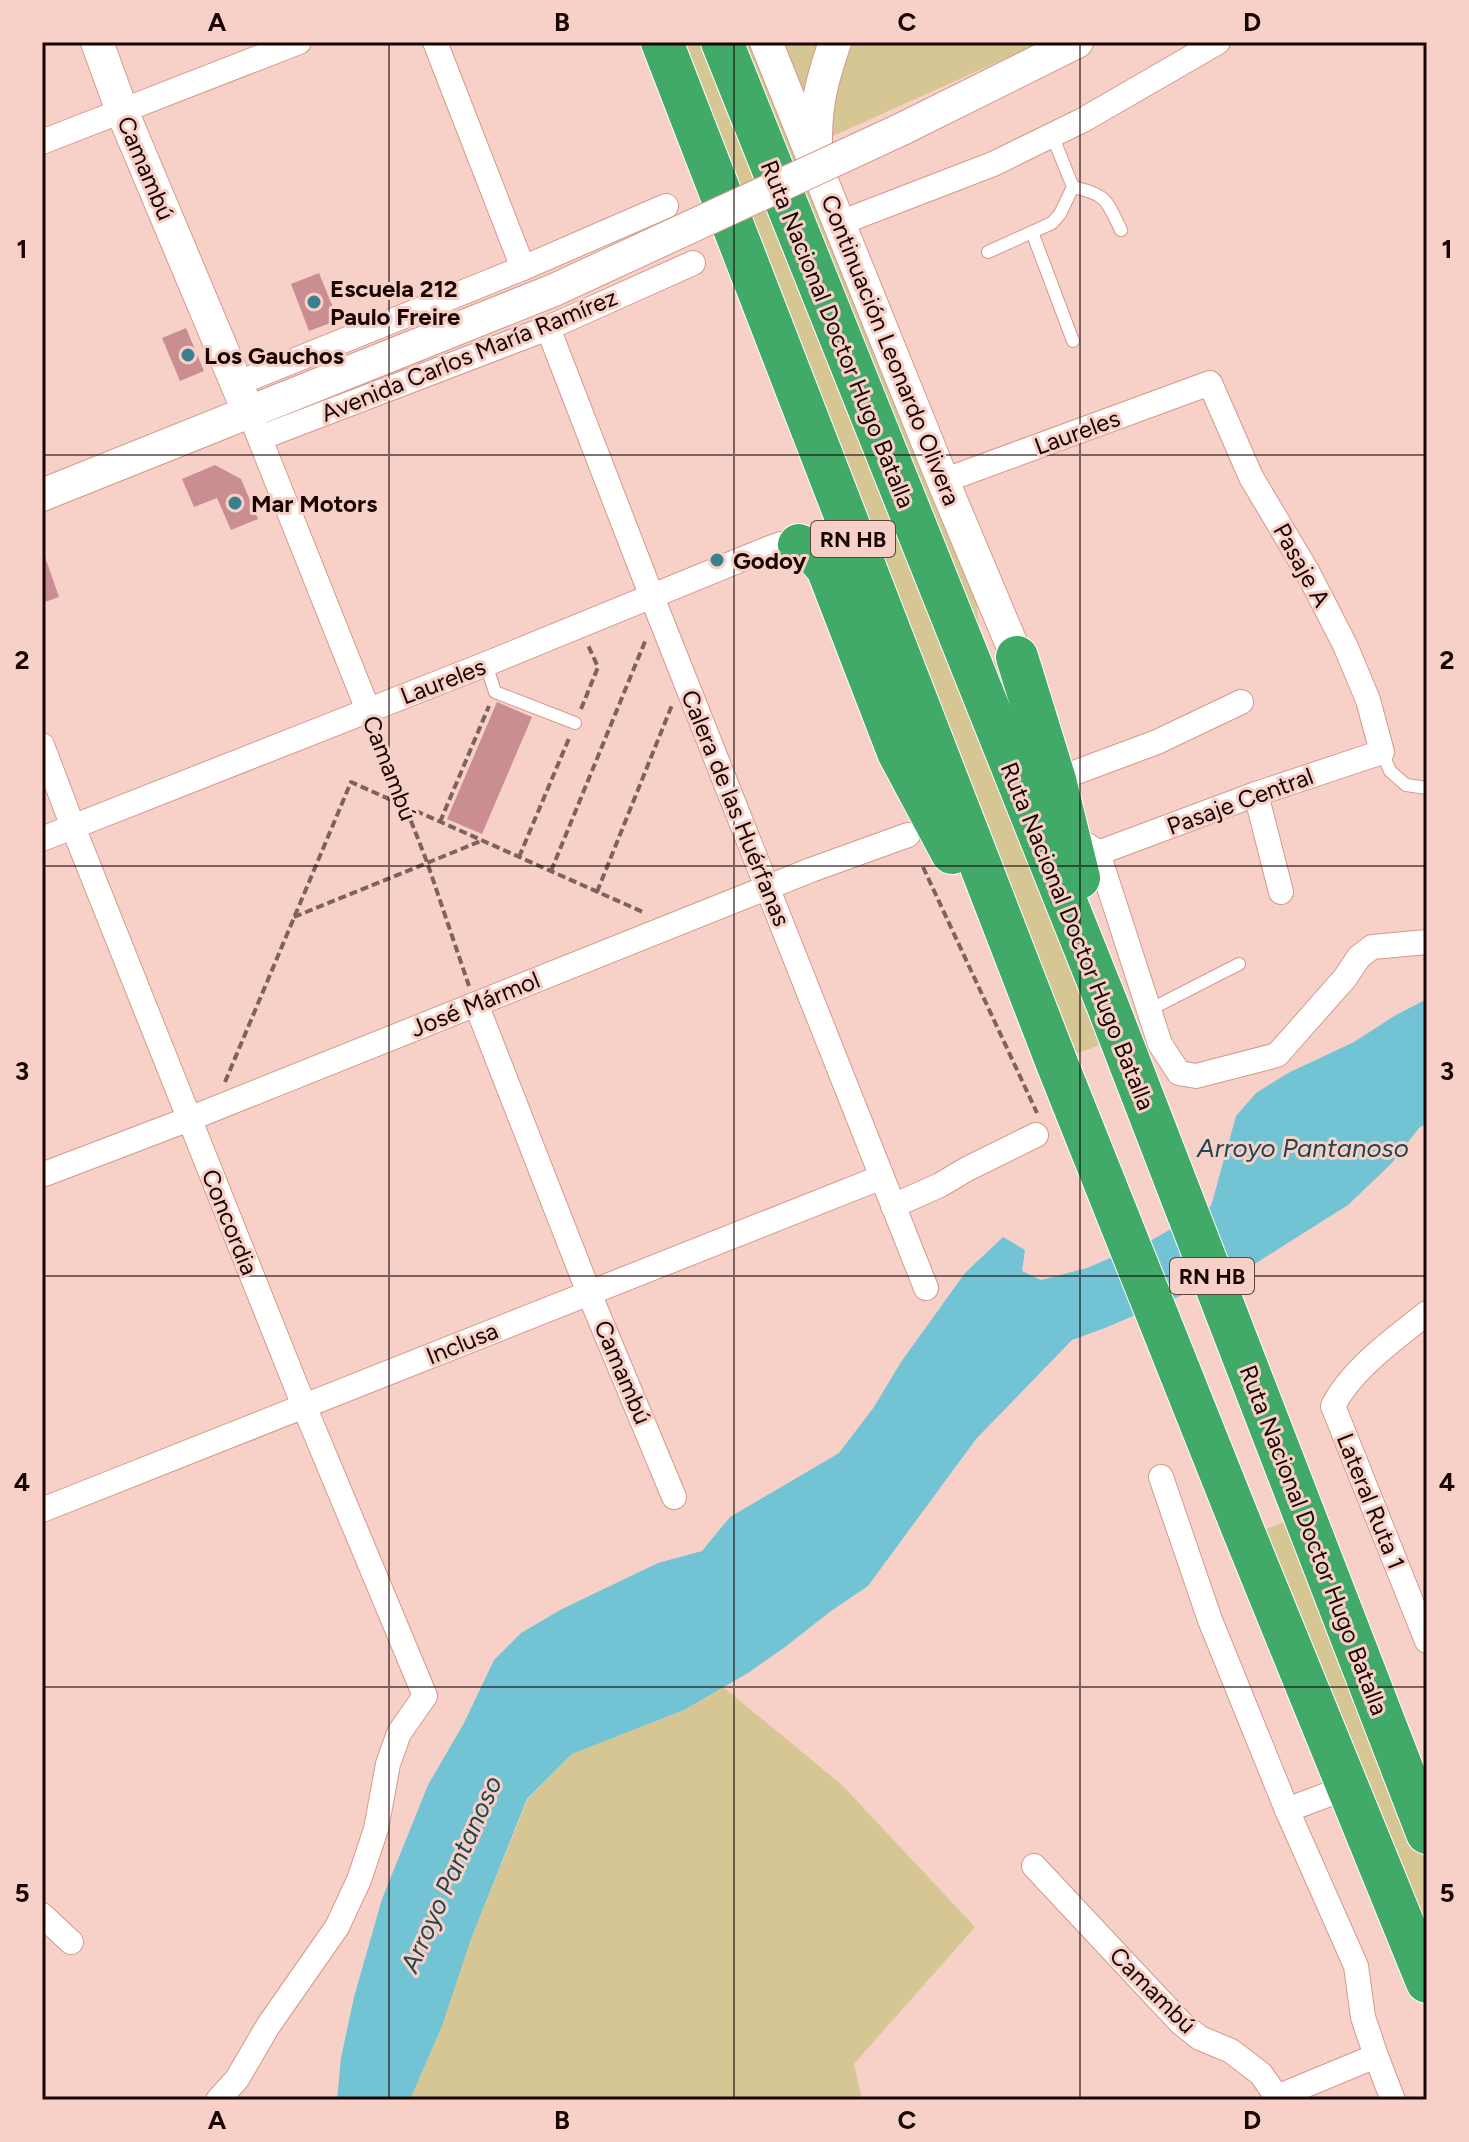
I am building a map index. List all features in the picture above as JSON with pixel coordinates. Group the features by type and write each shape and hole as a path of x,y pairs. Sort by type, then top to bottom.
{"highway":[{"name":"RN HB","path":"662,42 1052,1051 1427,1982"},
{"name":"Ruta Nacional Doctor Hugo Batalla","path":"722,42 1107,1004 1427,1833"},
{"path":"799,545 815,554 827,568 898,752 970,886 1052,1051"},
{"path":"1017,657 1055,780 1082,840 1107,1004"}],"main road":[{"name":"Camambú","path":"97,42 122,111 248,411"},
{"name":"Continuación Leonardo Olivera","path":"766,42 1017,657"},
{"path":"816,162 815,118 820,87 835,42"},
{"name":"Avenida Carlos María Ramírez","path":"42,495 554,290 902,129 1062,47"}],"street":[{"path":"42,142 299,42"},
{"path":"435,42 523,268"},
{"path":"840,223 993,164 1083,120 1218,42"},
{"name":"Avenida Carlos María Ramírez","path":"659,209 685,266 548,328 248,411 523,268 659,209"},
{"name":"Calera de las Huérfanas","path":"548,328 926,1288"},
{"name":"Laureles","path":"943,481 1210,383"},
{"name":"Pasaje A","path":"1210,383 1251,477 1308,573 1345,645 1368,700 1382,752"},
{"name":"Camambú","path":"248,411 368,710"},
{"name":"Laureles","path":"42,839 579,627 655,604 767,549 781,544 799,545"},
{"path":"1055,780 1157,742 1241,702"},
{"name":"Concordia","path":"42,745 304,1406 425,1696 399,1733 388,1764 376,1829 337,1927 268,2026 237,2079 218,2100"},
{"name":"Pasaje Central","path":"1082,840 1256,794 1382,752"},
{"path":"1256,794 1281,892"},
{"name":"José Mármol","path":"42,1175 908,835"},
{"path":"1082,840 1160,1044 1179,1073 1196,1076 1215,1073 1277,1055 1345,978 1359,957 1372,947 1427,942"},
{"name":"Camambú","path":"476,1004 589,1293 674,1497"},
{"path":"893,1206 1036,1135"},
{"name":"Inclusa","path":"42,1510 882,1177"},
{"name":"Lateral Ruta 1","path":"1427,1313 1355,1374 1333,1406 1427,1641"},
{"path":"1161,1477 1210,1620 1287,1810 1356,1966 1363,2017 1393,2100"},
{"path":"1287,1810 1348,1787"},
{"name":"Camambú","path":"1034,1866 1181,2023 1200,2038 1231,2051 1261,2074 1275,2098"},
{"path":"42,1915 71,1942"},
{"path":"1275,2098 1376,2056"}],"lane":[{"path":"988,252 1052,223 1060,214 1073,187 1052,135"},
{"path":"1073,187 1096,192 1107,202 1121,230"},
{"path":"1032,232 1073,341"},
{"path":"486,664 495,692 575,723"},
{"path":"1382,752 1390,771 1406,785 1427,788"},
{"path":"1149,1010 1239,964"}],"path":[{"path":"551,872 655,604"},
{"path":"519,857 598,667 579,627"},
{"path":"597,892 684,677"},
{"path":"440,822 495,692"},
{"name":"Camambú","path":"368,710 427,862 476,1004"},
{"path":"215,1108 351,782 673,926"},
{"path":"908,835 1039,1117 1036,1135"},
{"path":"294,917 481,841"}],"shaded area":[{"path":"674,42 708,42 1103,1044 1073,1055"},
{"path":"738,42 757,42 976,598 984,645 992,660 999,664 1058,836"},
{"path":"783,42 822,42 805,96"},
{"path":"844,42 1042,42 824,140"},
{"path":"1291,1519 1427,1865 1427,1952 1262,1531"},
{"path":"723,1687 842,1785 975,1927 854,2064 862,2100 410,2100 442,2026 471,1939 528,1799 572,1754 684,1710"}],"water":[{"name":"Arroyo Pantanoso","path":"1427,999 1427,1123 1419,1128 1391,1164 1348,1205 1253,1265 1072,1340 976,1439 868,1586 748,1673 684,1710 572,1754 527,1799 471,1939 442,2026 410,2100 337,2100 341,2058 354,1997 382,1899 428,1785 464,1723 494,1660 521,1633 562,1609 658,1563 702,1551 730,1517 839,1453 965,1273 1003,1237 1025,1250 1022,1271 1041,1280 1087,1268 1150,1241 1211,1206 1236,1116 1256,1093 1288,1073 1354,1042"}],"building":[{"path":"319,273 338,320 309,331 291,284"},
{"name":"Los Gauchos","path":"186,328 204,371 180,381 162,338"},
{"name":"Mar Motors","path":"215,465 241,479 258,519 231,530 217,498 194,507 182,479"},
{"path":"42,555 59,597 42,603"},
{"path":"497,702 532,717 482,834 447,819"}],"place":[{"name":"Escuela 212 Paulo Freire","path":"314,302"},
{"name":"Los Gauchos","path":"188,355"},
{"name":"Mar Motors","path":"235,503"},
{"name":"Godoy","path":"717,560"}]}
